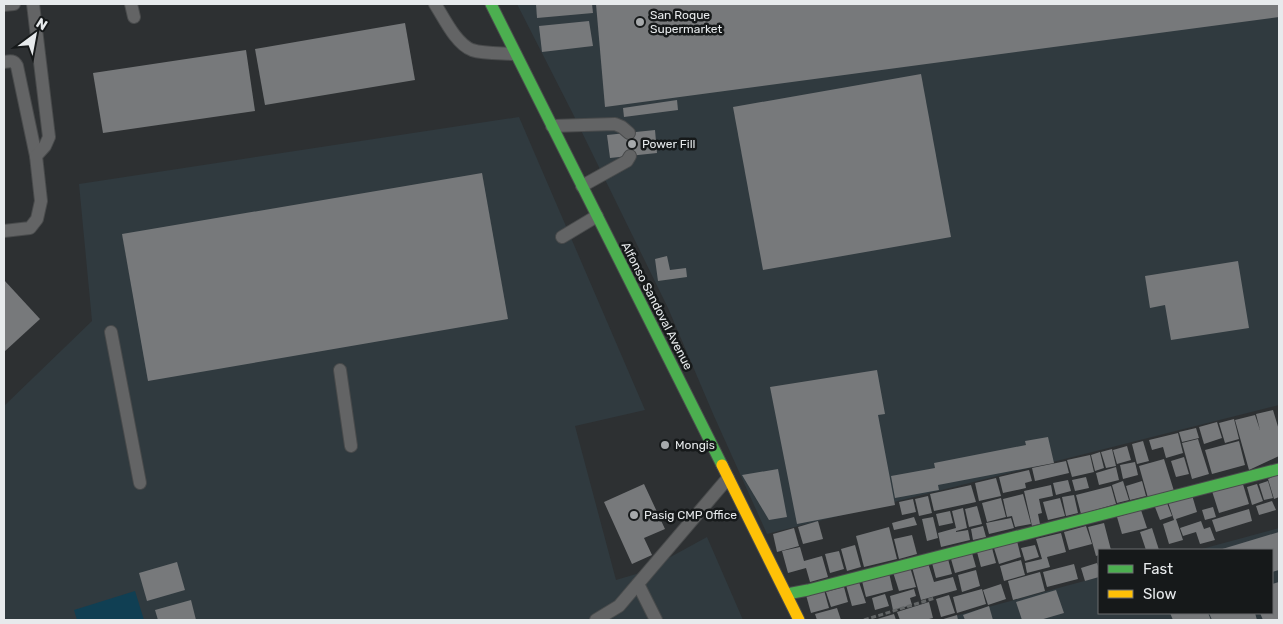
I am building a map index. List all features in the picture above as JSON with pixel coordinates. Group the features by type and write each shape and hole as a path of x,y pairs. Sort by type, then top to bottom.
{"main road":[{"name":"Alfonso Sandoval Avenue","path":"491,4 799,620"},
{"path":"787,594 1279,469"}],"lane":[{"path":"4,5 14,4"},
{"path":"33,4 49,137 45,146 36,156"},
{"path":"435,4 464,46 472,50 515,54"},
{"path":"4,62 16,62 36,156 41,201 37,219 30,228 4,231"},
{"path":"552,126 615,124 622,127 628,133"},
{"path":"582,186 627,161 630,156"},
{"path":"562,237 597,216"},
{"path":"111,332 140,482"},
{"path":"340,370 351,446"},
{"path":"596,620 619,606 728,478"},
{"path":"638,584 656,620"}],"path":[{"path":"864,620 935,598"}],"shaded area":[{"path":"517,4 1279,4 1279,405 767,534 668,308"},
{"path":"519,117 645,410 575,426 616,580 643,572 707,537 743,620 4,620 4,406 92,321 79,184"},
{"path":"1279,528 1279,620 940,620 1098,577 1098,614 1273,614 1273,549 1202,549"},
{"path":"135,591 144,620 77,620 74,610"}],"building":[{"path":"536,4 592,4 593,13 537,18"},
{"path":"596,4 1279,4 1279,17 605,107"},
{"path":"589,21 593,46 542,52 539,26"},
{"path":"405,23 415,80 265,105 255,49"},
{"path":"246,50 255,111 103,133 93,73"},
{"path":"921,74 951,237 763,270 733,107"},
{"path":"677,100 678,110 624,117 623,108"},
{"name":"Power Fill","path":"655,130 657,153 610,158 607,135"},
{"path":"482,173 508,319 148,381 122,234"},
{"path":"667,256 670,270 686,268 687,277 658,281 655,259"},
{"path":"1238,261 1249,328 1171,340 1165,305 1150,308 1145,276"},
{"path":"4,280 40,319 4,352"},
{"path":"877,370 885,414 878,415 895,505 797,524 770,387"},
{"path":"1273,410 1279,430 1279,456 1249,470 1235,420 1255,415 1260,430 1256,414"},
{"path":"1234,419 1239,439 1225,443 1219,423"},
{"path":"1217,422 1222,438 1204,444 1199,427"},
{"path":"1196,428 1199,438 1182,442 1179,432"},
{"path":"1178,433 1183,453 1166,458 1163,447 1152,450 1149,440"},
{"path":"1048,437 1054,463 938,485 939,490 895,498 891,476 935,468 934,463 1026,445 1025,441"},
{"path":"1198,439 1209,474 1192,479 1182,443"},
{"path":"1143,441 1149,461 1137,464 1132,444"},
{"path":"1239,441 1245,465 1212,474 1205,450"},
{"path":"1127,446 1131,460 1117,464 1113,450"},
{"path":"1112,449 1116,466 1106,468 1101,452"},
{"path":"1100,452 1104,468 1095,471 1091,455"},
{"path":"1090,455 1094,472 1072,477 1067,460"},
{"path":"1184,457 1189,474 1176,477 1171,461"},
{"path":"1164,459 1174,491 1148,498 1139,466"},
{"path":"1066,461 1069,473 1035,481 1032,468"},
{"path":"1135,462 1138,475 1123,479 1120,465"},
{"path":"1116,467 1119,480 1099,485 1096,473"},
{"path":"778,469 787,517 769,520 742,475"},
{"path":"1029,470 1032,481 1025,483 1026,488 1003,493 999,477"},
{"path":"1279,474 1279,497 1274,499 1268,479"},
{"path":"1086,477 1089,488 1075,491 1072,480"},
{"path":"996,478 1001,496 979,501 975,483"},
{"path":"1068,480 1071,491 1056,495 1053,483"},
{"path":"1123,481 1129,500 1117,503 1112,485"},
{"path":"1142,481 1146,496 1130,500 1126,486"},
{"path":"1242,481 1249,504 1219,513 1212,491"},
{"path":"1268,481 1273,498 1264,500 1259,484"},
{"name":"Pasig CMP Office","path":"644,484 665,529 644,538 652,555 632,564 604,502"},
{"path":"1257,484 1263,501 1252,505 1247,487"},
{"path":"971,485 976,502 934,511 930,494"},
{"path":"1051,485 1053,496 1039,499 1042,513 1038,514 1040,524 1032,526 1024,491"},
{"path":"1111,486 1116,504 1081,514 1076,495"},
{"path":"1023,494 1031,524 1015,527 1012,516 1007,517 1003,499"},
{"path":"1074,495 1078,513 1066,516 1062,497"},
{"path":"1192,495 1197,512 1176,519 1183,540 1169,544 1163,524 1174,520 1168,502"},
{"path":"928,496 932,513 919,516 915,499"},
{"path":"1001,498 1006,517 987,522 982,503"},
{"path":"1060,498 1065,516 1048,520 1043,502"},
{"path":"913,499 916,512 902,515 899,502"},
{"path":"1272,501 1276,510 1259,515 1256,506"},
{"path":"1167,503 1172,516 1160,520 1155,507"},
{"path":"977,506 982,524 969,527 965,509"},
{"path":"1213,507 1216,517 1205,520 1202,510"},
{"path":"963,508 967,528 956,532 968,530 970,540 941,547 938,533 956,528 952,511"},
{"path":"1249,509 1252,521 1216,532 1212,520"},
{"path":"1141,510 1147,528 1122,534 1117,517"},
{"path":"950,511 953,523 939,526 936,514"},
{"path":"914,517 917,525 894,530 892,523"},
{"path":"933,517 938,538 927,541 922,519"},
{"path":"1011,518 1014,528 989,534 986,523"},
{"path":"818,521 823,539 803,544 798,527"},
{"path":"1201,521 1204,529 1210,527 1215,540 1200,544 1196,532 1183,536 1180,528"},
{"path":"1104,523 1111,549 1098,549 1098,555 1096,556 1088,527"},
{"path":"983,526 986,537 973,540 971,529"},
{"path":"1086,526 1092,544 1069,550 1064,532"},
{"path":"889,527 897,559 864,567 856,536"},
{"path":"794,528 799,546 777,552 773,534"},
{"path":"1152,528 1159,549 1146,549 1140,532"},
{"path":"1279,532 1279,570 1273,572 1273,549 1222,549"},
{"path":"1061,533 1066,552 1047,557 1050,567 1027,573 1025,563 1042,559 1036,539"},
{"path":"912,535 917,554 899,559 894,539"},
{"path":"1017,541 1021,557 999,564 994,548"},
{"path":"855,545 861,567 847,571 841,549"},
{"path":"1035,545 1039,557 1025,561 1021,548"},
{"path":"800,547 804,561 822,556 828,577 810,582 806,568 788,573 782,551"},
{"path":"992,548 996,563 981,567 977,552"},
{"path":"839,551 844,569 830,573 825,554"},
{"path":"972,553 976,567 955,573 951,559"},
{"path":"948,559 952,574 936,578 932,563"},
{"path":"1021,560 1025,575 1004,581 1000,566"},
{"path":"177,562 185,590 147,601 139,573"},
{"path":"928,563 934,582 953,577 957,590 921,600 912,567"},
{"path":"1097,563 1098,577 1085,581 1081,568"},
{"path":"1074,564 1078,579 1047,587 1043,572"},
{"path":"910,567 916,587 899,591 893,572"},
{"path":"976,570 980,586 962,592 958,575"},
{"path":"1040,572 1045,591 1013,600 1008,581"},
{"path":"889,573 893,590 866,597 862,581"},
{"path":"859,582 866,603 852,606 846,585"},
{"path":"1279,582 1279,620 1263,620 1260,614 1273,614 1273,584"},
{"path":"1001,584 1006,599 988,605 983,590"},
{"path":"844,587 848,602 831,607 826,592"},
{"path":"914,589 916,596 910,598 912,605 893,610 890,596"},
{"path":"982,589 986,604 957,613 953,597"},
{"path":"824,590 829,608 811,613 806,595"},
{"path":"1056,590 1064,613 1040,620 1022,620 1016,602"},
{"path":"885,594 889,606 875,610 872,598"},
{"path":"949,595 955,613 941,617 936,599"},
{"path":"191,600 196,620 158,620 155,610"},
{"path":"929,602 933,618 925,620 900,620 897,612"},
{"path":"989,606 993,620 965,620 963,615"},
{"path":"837,608 841,620 817,620 815,614"},
{"path":"894,614 896,620 874,620"},
{"path":"1170,614 1208,614 1211,620 1173,620"},
{"path":"1209,614 1255,614 1257,620 1212,620"},
{"path":"957,615 958,620 940,620"}],"traffic: fast":[{"path":"491,4 722,465"},
{"path":"787,594 1279,469"}],"traffic: slow":[{"path":"722,465 799,620"}],"place":[{"name":"San Roque Supermarket","path":"640,22"},
{"name":"Power Fill","path":"632,144"},
{"name":"Mongis","path":"665,445"},
{"name":"Pasig CMP Office","path":"634,515"}]}
